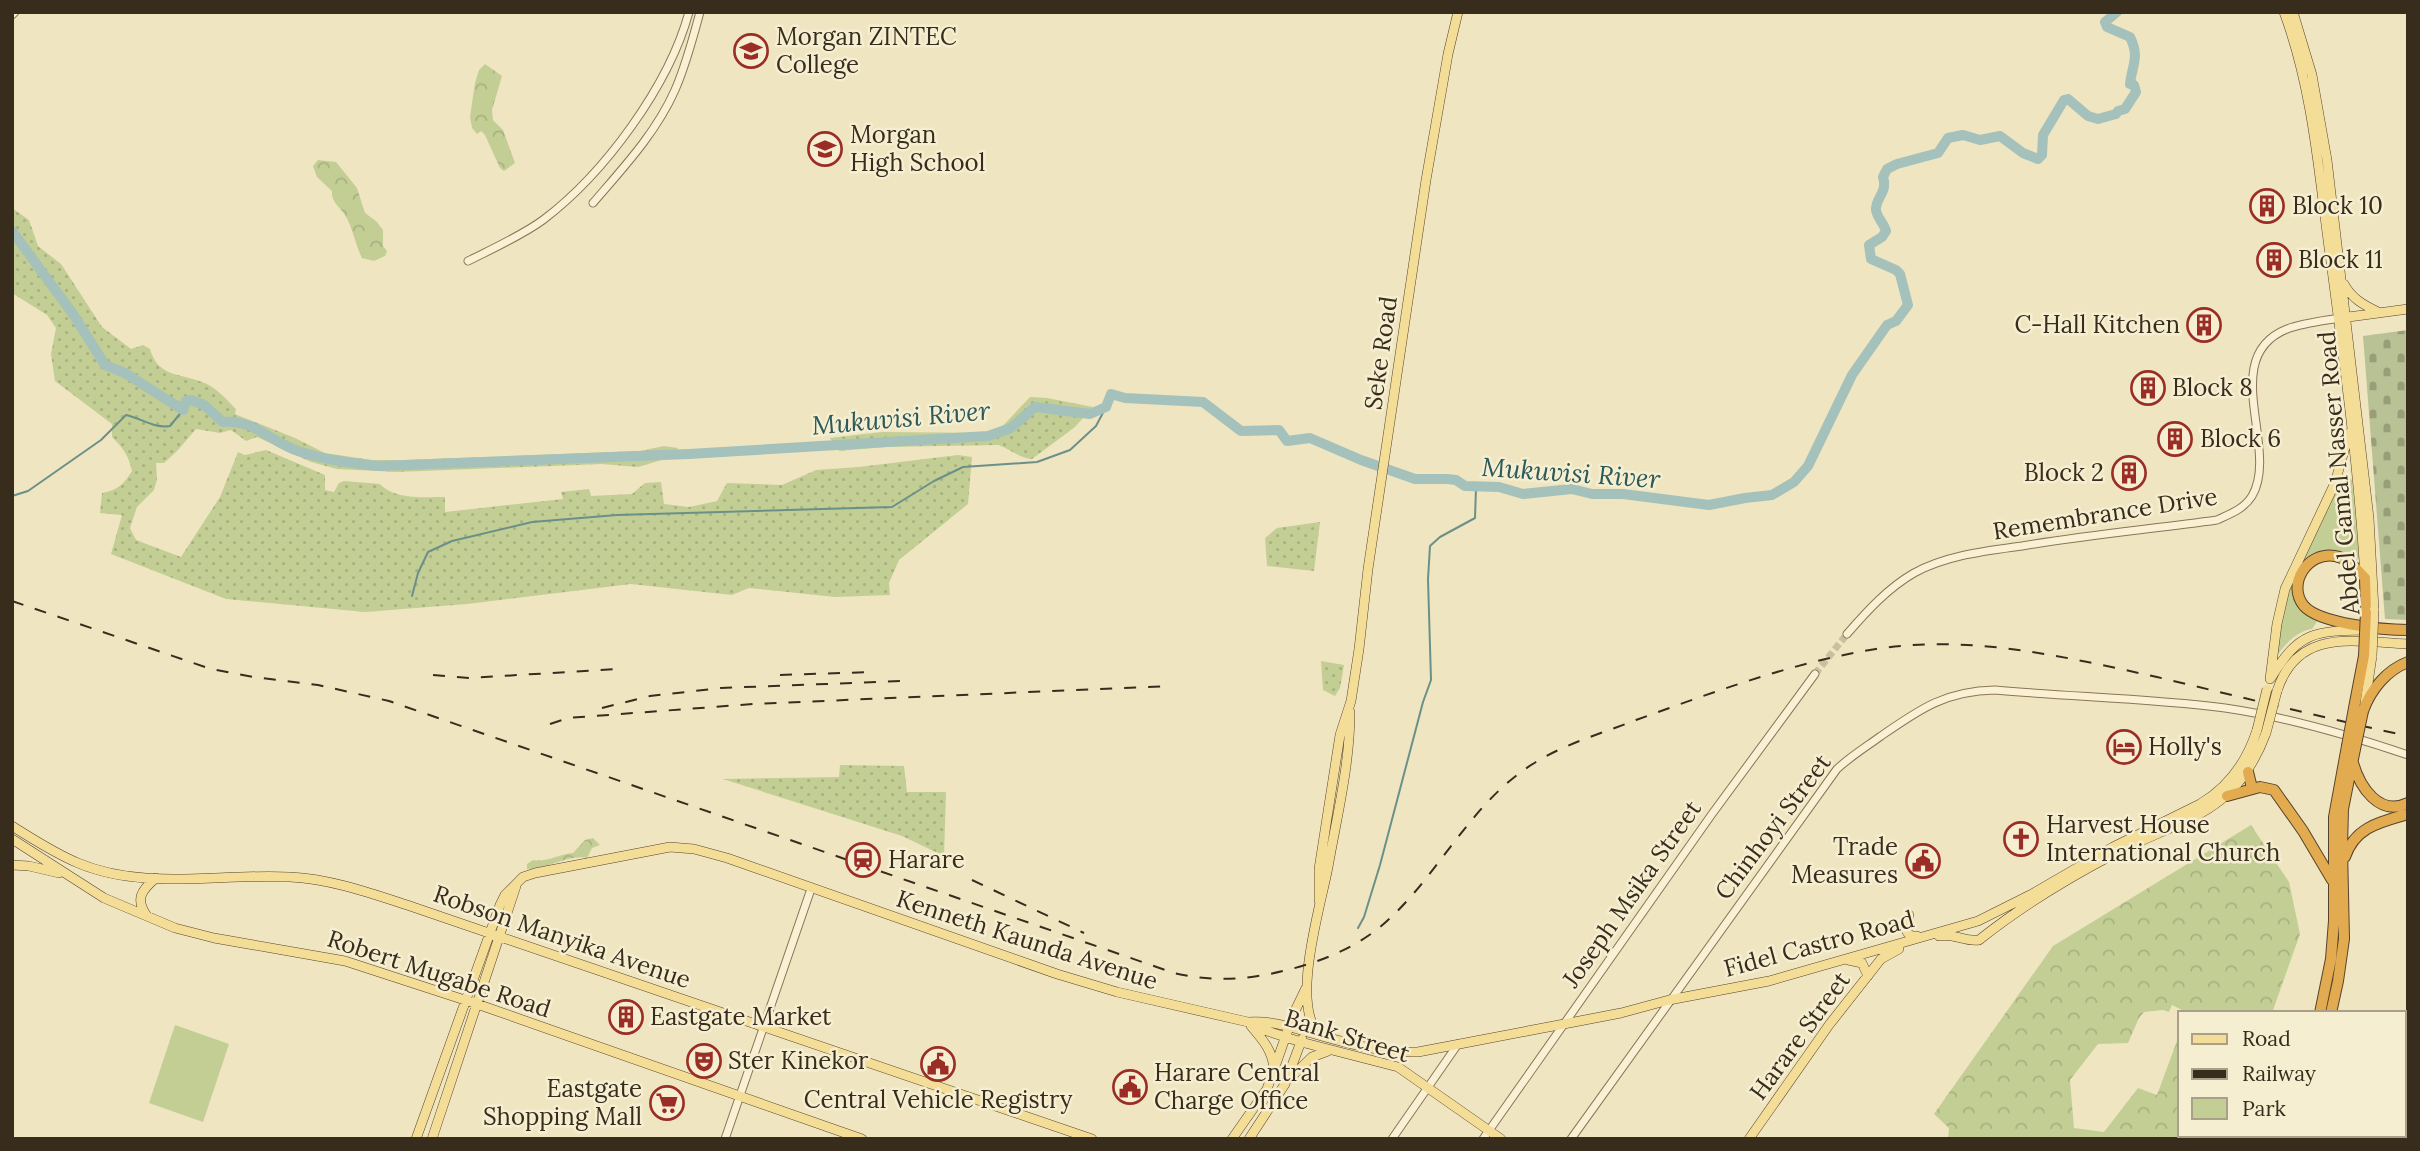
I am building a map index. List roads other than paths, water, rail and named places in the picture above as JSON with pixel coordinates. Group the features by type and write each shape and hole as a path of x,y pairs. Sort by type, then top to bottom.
{"highway":[{"path":"2365,578 2349,562 2326,556 2317,558 2303,569 2297,582 2305,607 2320,616 2408,630"},
{"name":"Abdel Gamal Nasser Road","path":"2329,1011 2334,817 2351,752 2368,656 2370,611 2365,578"},
{"path":"2360,709 2386,674 2408,662"},
{"name":"Abdel Gamal Nasser Road","path":"2329,1011 2339,981 2344,939 2343,808 2351,752"},
{"path":"2351,752 2364,789 2376,801 2394,807 2408,803"},
{"path":"2248,772 2252,788"},
{"path":"2227,796 2264,786 2274,790 2303,831 2333,882"},
{"path":"2342,866 2349,846 2360,832 2367,827 2408,814"}],"main road":[{"name":"Seke Road","path":"1307,986 1319,901 1319,869 1325,829 1340,735 1351,701 1434,129 1458,12"},
{"name":"Abdel Gamal Nasser Road","path":"2289,14 2310,67 2322,127 2341,279 2365,578"},
{"name":"Abdel Gamal Nasser Road","path":"2289,14 2314,128 2343,317 2369,518 2370,611"},
{"path":"2341,279 2349,294 2378,312"},
{"name":"Remembrance Drive","path":"2343,317 2408,309"},
{"path":"2272,690 2270,679 2277,624 2285,589 2331,494 2351,427"},
{"path":"2270,679 2288,652 2297,643 2313,635 2395,630"},
{"path":"2272,690 2295,658 2311,647 2334,641 2408,643"},
{"name":"Fidel Castro Road","path":"1883,957 1937,936 1952,934 1975,941 2102,861 2193,818 2227,796 2248,772 2272,690"},
{"name":"Fidel Castro Road","path":"1248,1022 1273,1023 1392,1053 1418,1052 1621,1013 1669,1000 1769,981 1848,960 1978,921 2032,894 2113,847 2212,797 2246,758 2262,731"},
{"name":"Robson Manyika Avenue","path":"12,826 80,864 115,873 156,878 289,877 345,886 1092,1139"},
{"name":"Robert Mugabe Road","path":"12,839 64,874 119,905 175,928 214,938 345,961 477,1004 862,1139"},
{"name":"Kenneth Kaunda Avenue","path":"516,886 523,877 535,873 658,849 683,847 727,858 1117,992 1248,1022"},
{"path":"12,865 64,874"},
{"path":"148,918 139,904 139,899 144,889 156,878"},
{"path":"416,1139 464,1000 505,895 516,886"},
{"path":"432,1139 516,886"},
{"path":"1909,915 1906,929 1908,934 1928,934"},
{"path":"1978,921 1984,936"},
{"path":"1963,937 1964,924"},
{"name":"Harare Street","path":"1749,1139 1829,1025 1883,957"},
{"path":"1848,960 1862,963 1868,976"},
{"path":"1232,1139 1267,1089 1294,1013 1307,986"},
{"path":"1307,986 1309,1014 1313,1028 1320,1035"},
{"path":"1273,1023 1294,1013"},
{"path":"1285,1084 1309,1014"},
{"path":"1248,1022 1266,1043 1273,1057 1274,1070"},
{"name":"Bank Street","path":"1248,1022 1301,1042 1398,1067 1501,1139"},
{"path":"1249,1139 1285,1084 1312,1057 1329,1050"}],"street":[{"path":"468,261 542,220 578,188 621,140 650,101 671,60 689,12"},
{"path":"593,203 630,160 656,124 675,90 700,12"},
{"name":"Remembrance Drive","path":"1847,634 1869,608 1899,583 1936,563 2041,542 2217,520 2239,510 2251,498 2261,471 2252,383 2259,355 2273,338 2286,329 2343,317"},
{"name":"Joseph Msika Street","path":"1483,1139 1815,674"},
{"name":"Chinhoyi Street","path":"1571,1139 1837,769 1911,714 1938,699 1970,690 1995,690 2166,702 2225,709 2276,718 2374,743 2408,755"},
{"path":"725,1139 811,889"},
{"path":"1392,1139 1459,1043"}],"waterway":[{"name":"Mukuvisi River","path":"12,231 73,314 105,365 125,373 183,410 186,401 191,400 204,405 223,422 253,427 288,447 338,461 378,466 689,454 988,436 1011,428 1035,407 1090,414 1106,407 1111,394 1125,398 1203,402 1241,431 1279,430 1287,441 1310,438 1415,479 1456,480 1465,486 1499,487 1523,494 1572,489 1592,494 1623,494 1709,505 1772,495 1794,482 1808,466 1852,375 1887,325 1896,321 1908,305 1900,274 1871,259 1869,245 1886,231 1876,210 1887,169 1938,153 1948,138 1963,135 1980,140 2000,136 2023,153 2038,159 2042,155 2043,135 2064,100 2068,99 2088,116 2098,119 2125,109 2136,92 2134,85 2130,84 2134,50 2130,37 2107,27 2105,22 2117,12"},
{"path":"412,596 418,573 428,552 452,541 532,522 617,515 892,507 963,467 1037,462 1070,450 1096,426 1106,407"},
{"path":"12,496 28,491 101,440 126,415 164,427 170,426 183,410"},
{"path":"1358,928 1380,865 1431,680 1428,579 1430,546 1440,537 1475,518 1476,488"}],"tunnel":[{"path":"1815,674 1847,634"}],"railway":[{"path":"12,601 211,669 318,685 389,701 1174,973 1217,979 1258,976 1299,967 1335,954 1369,936 1419,887 1472,819 1492,798 1512,779 1548,755 1725,689 1845,655 1911,645 1947,644 2053,655 2408,736"},
{"path":"433,675 469,678 617,669"},
{"path":"780,675 871,672"},
{"path":"602,708 650,696 721,688 903,681"},
{"path":"550,724 568,718 753,704 1169,686"},
{"path":"972,880 1084,933"}],"place":[{"name":"Morgan ZINTEC College","path":"751,51"},
{"name":"Morgan High School","path":"825,149"},
{"name":"Block 10","path":"2267,206"},
{"name":"Block 11","path":"2274,260"},
{"name":"C-Hall Kitchen","path":"2204,325"},
{"name":"Block 8","path":"2148,388"},
{"name":"Block 6","path":"2175,439"},
{"name":"Block 2","path":"2129,473"},
{"name":"Holly's","path":"2124,747"},
{"name":"Harvest House International Church","path":"2021,839"},
{"name":"Harare","path":"863,860"},
{"name":"Trade Measures","path":"1923,861"},
{"name":"Eastgate Market","path":"626,1017"},
{"name":"Ster Kinekor","path":"704,1061"},
{"name":"Central Vehicle Registry","path":"938,1064"},
{"name":"Harare Central Charge Office","path":"1130,1087"},
{"name":"Eastgate Shopping Mall","path":"667,1103"}]}
